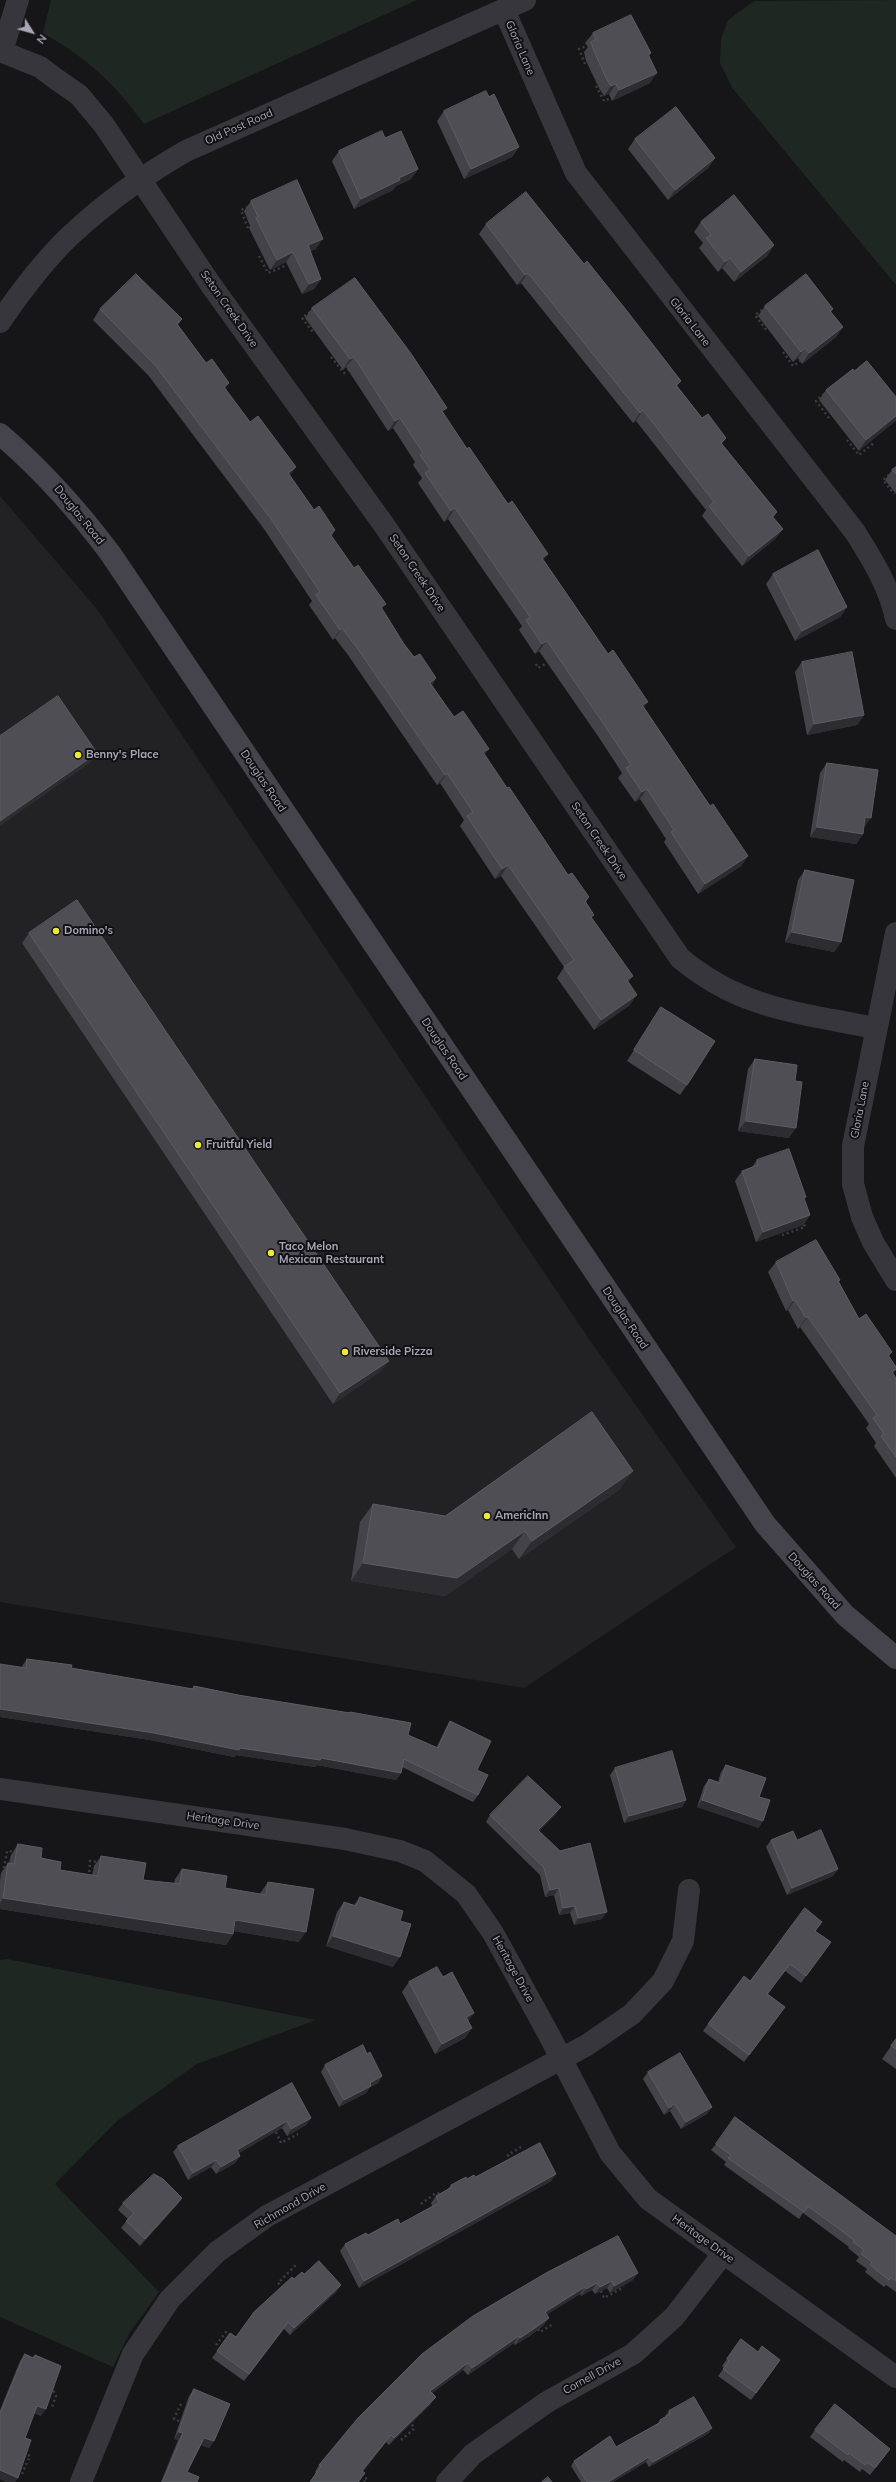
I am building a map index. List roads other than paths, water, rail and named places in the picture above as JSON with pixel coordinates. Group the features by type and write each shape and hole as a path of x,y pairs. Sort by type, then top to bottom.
{"street":[{"path":"1,51 18,0"},
{"name":"Old Post Road","path":"0,322 17,297 70,235 140,180 186,151 525,0"},
{"name":"Gloria Lane","path":"504,10 576,173 855,532 875,564 895,610 896,619"},
{"name":"Seton Creek Drive","path":"1,51 40,67 79,96 104,125 211,285 384,525 680,958 701,976 726,990 761,1005 875,1028"},
{"name":"Douglas Road","path":"0,434 52,482 86,521 110,553 765,1524 845,1615 896,1658"},
{"name":"Gloria Lane","path":"896,933 875,1028 853,1146 854,1184 862,1217 873,1242 896,1280"},
{"name":"Heritage Drive","path":"0,1789 345,1839 400,1851 425,1861 466,1894 483,1916 561,2058 614,2159 648,2199 896,2377"},
{"name":"Richmond Drive","path":"80,2482 133,2354 170,2299 217,2252 267,2216 587,2044 632,2014 662,1981 683,1941 689,1890"},
{"name":"Cornell Drive","path":"447,2482 474,2454 547,2402 633,2354 674,2317 723,2254"}],"place":[{"name":"Benny's Place","path":"78,755"},
{"name":"Domino's","path":"56,931"},
{"name":"Fruitful Yield","path":"198,1145"},
{"name":"Taco Melon Mexican Restaurant","path":"271,1253"},
{"name":"Riverside Pizza","path":"345,1352"},
{"name":"AmericInn","path":"487,1516"}]}
